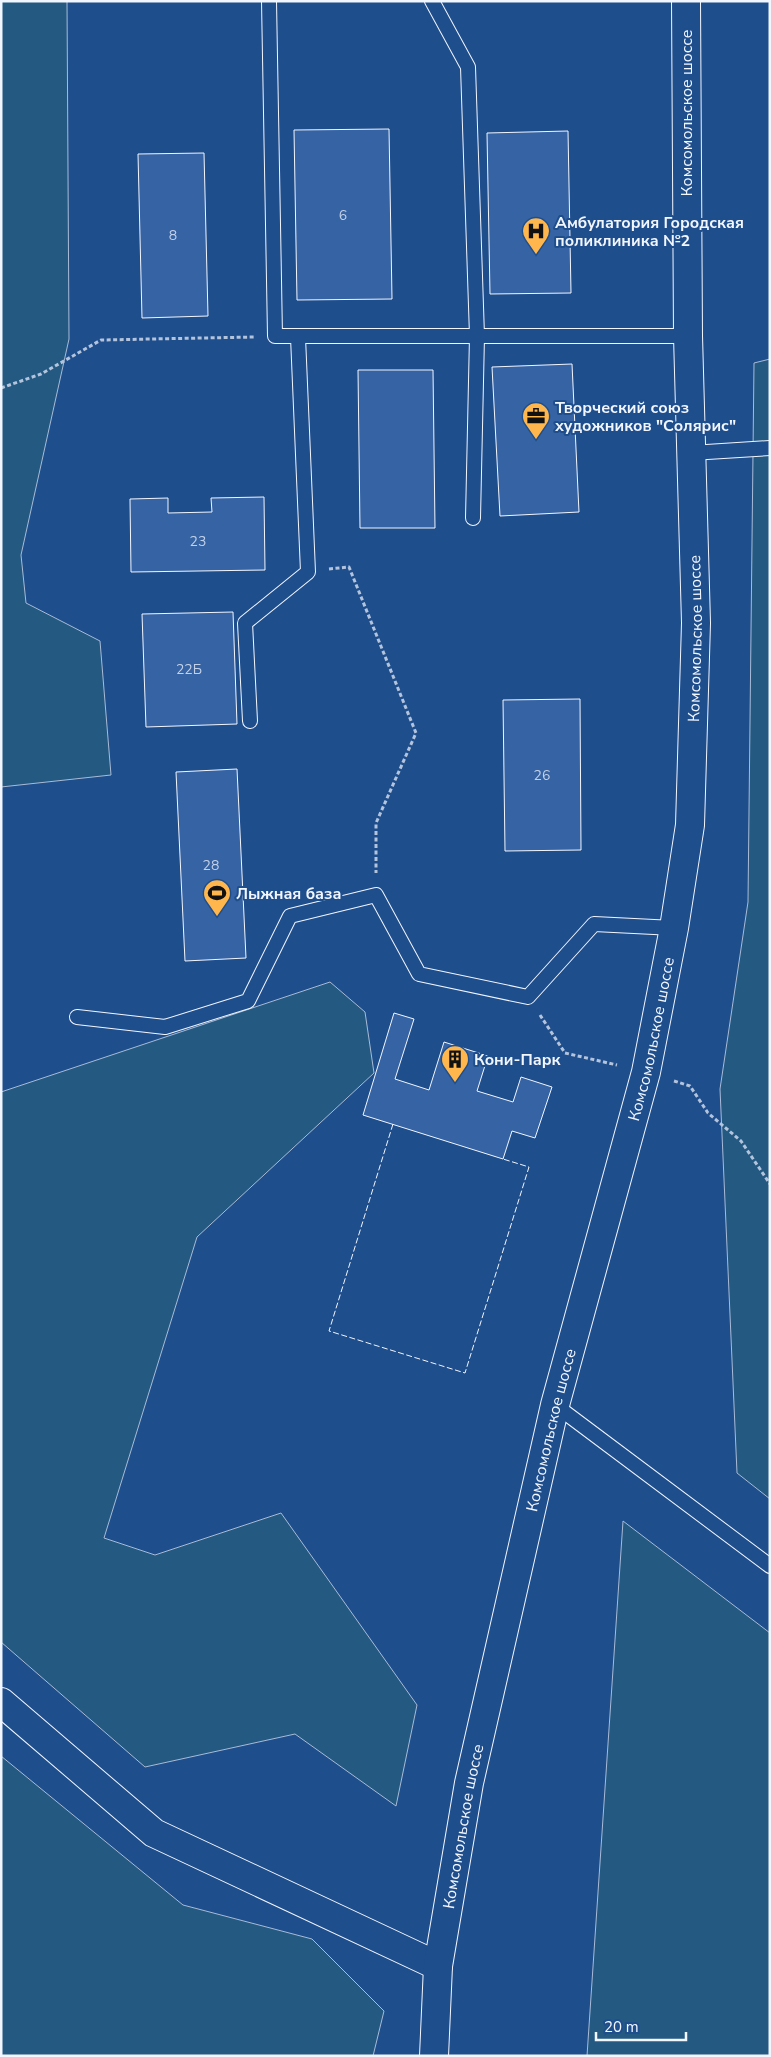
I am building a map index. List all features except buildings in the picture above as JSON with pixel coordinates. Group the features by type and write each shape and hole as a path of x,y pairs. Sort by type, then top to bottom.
{"main road":[{"name":"Комсомольское шоссе","path":"434,2056 438,1966 469,1783 555,1404 646,1072 674,928 690,825 696,623 688,336 686,1"},
{"path":"1,1702 154,1833 438,1966"}],"lane":[{"path":"269,1 275,336 688,336"},
{"path":"432,1 468,66 477,336 473,518"},
{"path":"250,721 245,623 308,572 298,337"},
{"path":"691,452 770,448"},
{"path":"78,1018 165,1027 248,1002 290,916 376,895 419,974 528,997 594,924 674,928"},
{"path":"555,1404 770,1566"}],"path":[{"path":"1,388 41,374 101,340 275,336"},
{"path":"308,572 349,567 416,733 376,823 376,895"},
{"path":"528,997 565,1053 646,1072 690,1086 708,1113 741,1141 770,1184"}],"shaded area":[{"path":"1,1 67,1 69,339 21,555 26,603 100,641 111,775 1,787"},
{"path":"770,359 770,1499 737,1473 720,1089 748,902 754,363"},
{"path":"330,982 365,1012 374,1073 197,1237 104,1538 155,1555 281,1513 417,1705 396,1806 295,1734 145,1767 1,1642 1,1092"},
{"path":"623,1521 770,1633 770,2056 587,2056"},
{"path":"1,1756 183,1905 312,1939 384,2011 373,2056 1,2056"}],"fence":[{"path":"393,1124 329,1331 465,1373 529,1167 503,1159"}],"place":[{"name":"Амбулатория Городская поликлиника №2","path":"536,255"},
{"name":"Творческий союз художников \"Солярис\"","path":"536,440"},
{"name":"Лыжная база","path":"217,917"},
{"name":"Кони-Парк","path":"455,1083"}]}
